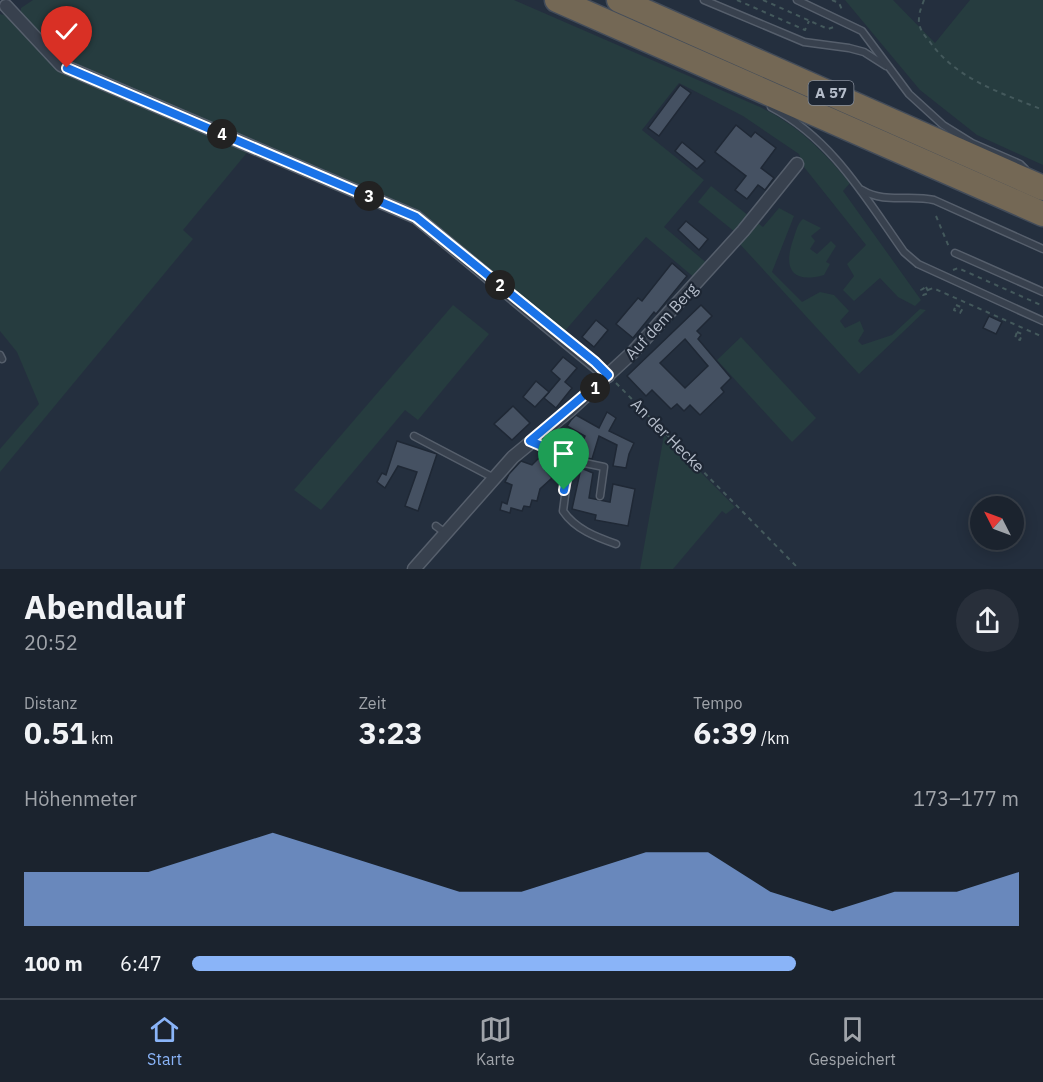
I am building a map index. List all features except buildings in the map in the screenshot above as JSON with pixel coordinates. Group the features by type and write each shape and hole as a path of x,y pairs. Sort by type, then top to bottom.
{"highway":[{"name":"A 57","path":"557,0 1043,214"},
{"name":"A 57","path":"619,0 1043,187"}],"street":[{"path":"19,0 3,7 61,65 416,217 608,375"},
{"name":"Auf dem Berg","path":"414,569 440,529 530,441 608,375 684,297 797,164"}],"lane":[{"path":"704,0 804,42 864,52 889,68"},
{"path":"797,0 853,25 869,38 889,68 914,98 943,125 972,143 1020,164 1043,187"},
{"path":"706,64 729,84"},
{"path":"765,104 789,116 830,151 904,252 918,264 1043,321"},
{"path":"859,188 879,198 934,200 1043,249"},
{"path":"955,253 1043,292"},
{"path":"414,436 494,478"},
{"path":"530,441 580,463 604,467 600,496"},
{"path":"570,458 563,511 573,524 595,537 616,544"}],"path":[{"path":"737,0 805,30 809,21"},
{"path":"763,0 828,29 842,24 845,17 839,3 832,0"},
{"path":"924,0 919,18 920,26 939,55 952,67 987,88 1043,110"},
{"path":"947,272 958,268 1043,306"},
{"path":"927,290 933,288 1043,337"},
{"path":"959,307 962,301"},
{"path":"1019,333 1022,327"},
{"name":"An der Hecke","path":"608,375 799,569"}],"green space":[{"path":"33,0 514,0 760,107 786,122 820,150 850,183 843,191 921,300 915,306 898,297 880,278 854,301 843,290 854,276 847,264 866,245 804,167 799,154 743,116 679,83 642,130 704,180 664,227 709,265 696,279 646,237 564,332 423,216 61,60 21,15 21,8"},
{"path":"845,0 893,0 935,43 970,0 1043,0 1043,165 977,135 920,90"},
{"path":"0,14 8,16 51,60 250,149 183,230 193,239 0,472 0,449 39,404 17,352 0,331"},
{"path":"711,186 749,216 735,232 698,202"},
{"path":"779,208 794,216 772,272 802,302 820,292 834,295 849,311 840,321 845,328 860,321 864,331 858,341 862,345 892,335 920,309 926,310 859,374 738,242 755,221 763,227"},
{"path":"803,219 821,228 811,236 815,241 810,249 817,254 831,241 836,246 826,262 830,264 824,275 797,276 790,266 790,250 799,223"},
{"path":"453,305 489,334 418,420 405,410 321,510 294,490"},
{"path":"741,337 816,418 792,442 717,360"},
{"path":"664,435 735,507 726,514 722,511 673,569 640,569"}],"route":[{"path":"67,68 416,217 595,362 608,375 570,410 530,441 570,458 564,490"}]}
